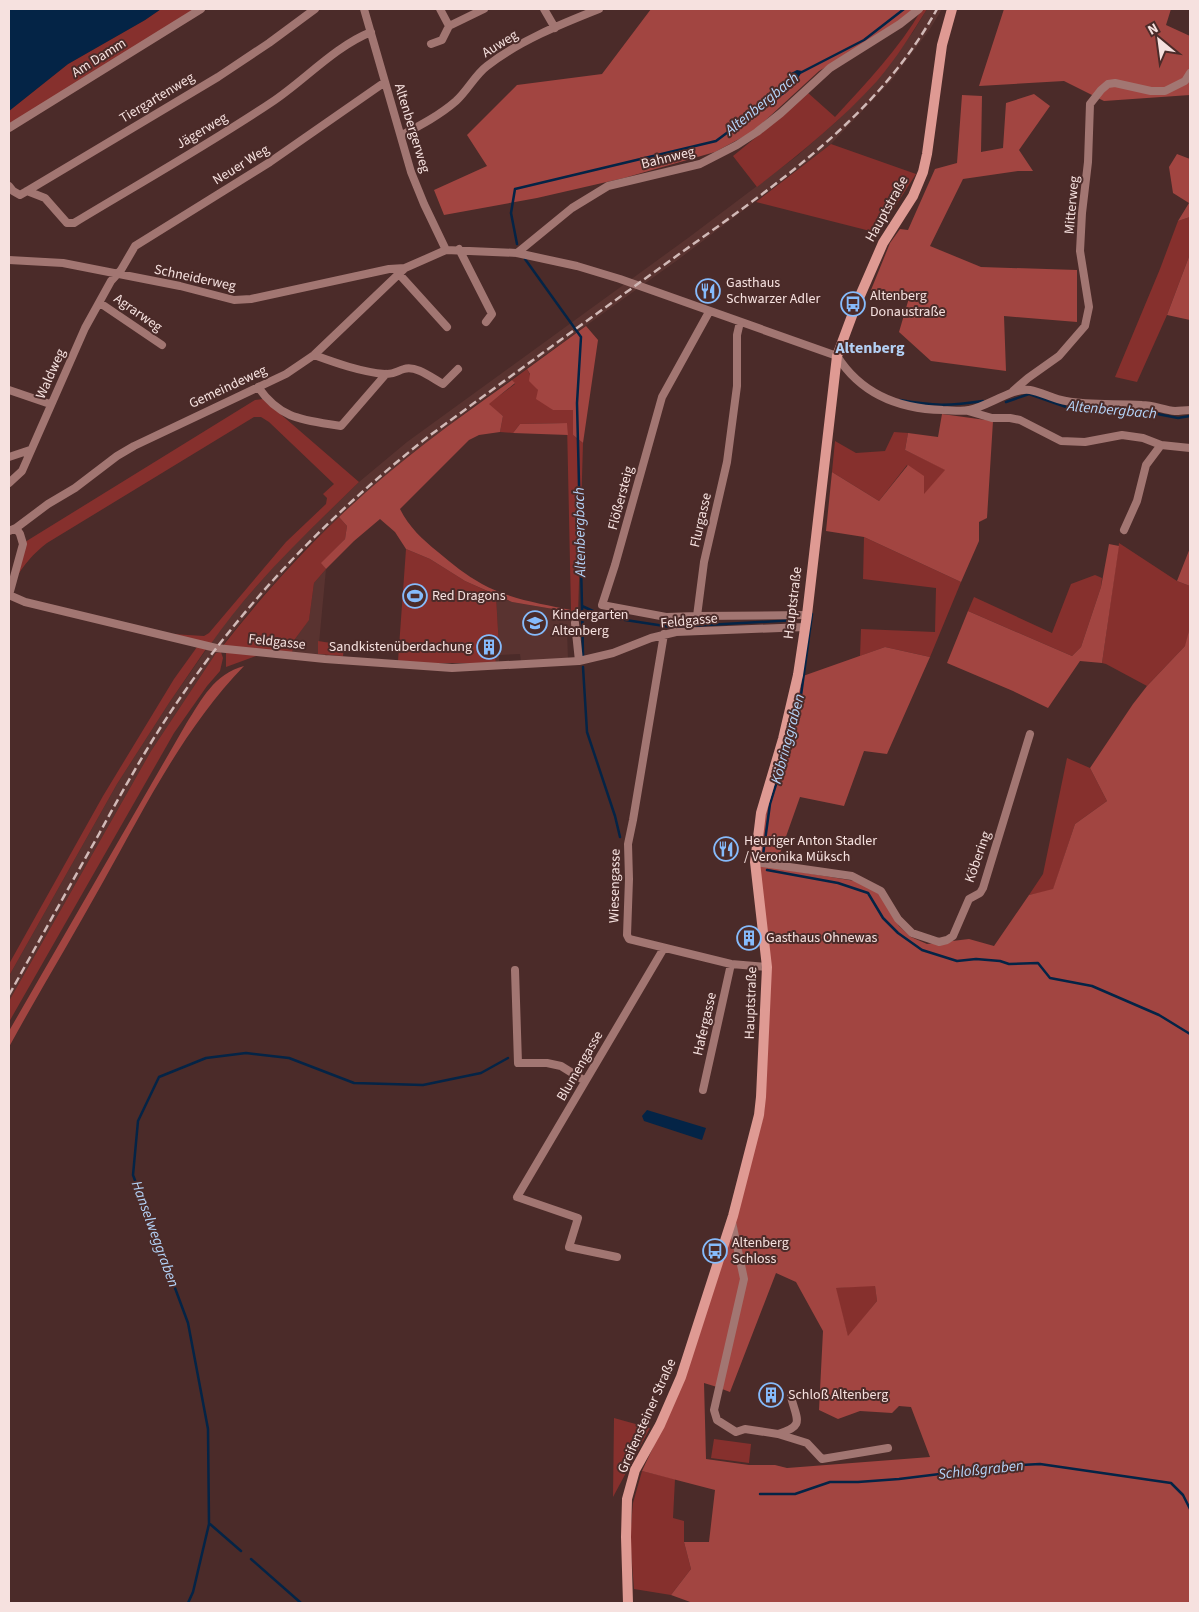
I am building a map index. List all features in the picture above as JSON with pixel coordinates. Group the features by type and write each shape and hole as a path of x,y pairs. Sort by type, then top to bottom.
{"main road":[{"name":"Hauptstraße","path":"732,1218 759,1115 761,1097 767,967 755,862 761,812 794,696 805,626 836,356 883,243 913,196 923,172 942,45 952,9"},
{"name":"Greifensteiner Straße","path":"628,1603 627,1499 635,1470 660,1425 681,1377 732,1218"}],"street":[{"name":"Am Damm","path":"9,128 201,9"},
{"name":"Tiergartenweg","path":"27,190 218,77 315,9"},
{"name":"Altenbergerweg","path":"364,9 402,135 411,172 446,250"},
{"path":"440,9 449,26"},
{"path":"431,44 442,40 449,26 483,9"},
{"path":"544,9 555,28"},
{"name":"Auweg","path":"402,135 437,116 457,100 480,72 493,61 555,28 599,9"},
{"name":"Bahnweg","path":"517,252 572,208 608,186 700,164 737,145 781,113 830,68 900,24 919,9"},
{"name":"Jägerweg","path":"27,190 45,198 67,223 74,223 244,121 347,45 371,32"},
{"name":"Mitterweg","path":"1013,391 1059,356 1085,326 1089,307 1080,251 1088,162 1090,104 1108,84 1115,82 1152,91 1165,91 1185,81 1190,73"},
{"name":"Neuer Weg","path":"116,274 121,270 136,246 270,162 386,82"},
{"path":"9,186 20,195 27,190"},
{"path":"446,250 517,252 577,266 620,279 708,312 836,356 844,368 857,380 872,392 890,402 928,410 968,411 992,418 1020,420 1061,440 1085,442 1122,435 1143,438 1161,445 1190,448"},
{"name":"Gemeindeweg","path":"12,530 134,446 286,374 314,354 402,271 446,250"},
{"path":"459,250 492,314 486,322"},
{"name":"Schneiderweg","path":"9,260 63,263 180,286 234,300 251,299 389,268 402,271"},
{"path":"402,271 447,327"},
{"name":"Waldweg","path":"9,483 22,471 85,328 116,274"},
{"name":"Agrarweg","path":"100,303 162,345"},
{"name":"Flößersteig","path":"697,616 666,617 602,604 615,565 662,396 708,312"},
{"name":"Flurgasse","path":"697,616 704,562 728,462 737,386 737,335 740,322"},
{"path":"314,354 337,364 386,374 414,368 443,384 458,369"},
{"path":"258,387 272,404 286,414 341,426 386,374"},
{"path":"9,390 50,404"},
{"path":"968,411 1000,399 1013,391 1028,390 1078,404 1144,404 1174,411 1190,410"},
{"path":"1124,530 1137,501 1146,465 1161,445"},
{"path":"9,457 30,450"},
{"path":"9,596 23,544 20,534 12,530"},
{"name":"Feldgasse","path":"9,596 25,602 224,650 325,660 452,668 579,661 613,653 664,634 805,626"},
{"path":"697,616 806,616"},
{"path":"576,623 579,661"},
{"name":"Wiesengasse","path":"664,634 634,820 628,844 627,935 629,939 731,964 767,967"},
{"name":"Köbering","path":"755,862 852,876 881,891 898,919 912,933 939,942 947,940 953,936 969,900 983,888 1030,734"},
{"name":"Blumengasse","path":"617,1257 569,1247 578,1218 517,1197 664,948"},
{"name":"Hafergasse","path":"703,1090 731,964"},
{"path":"515,970 518,1063 547,1063 562,1066 585,1081"},
{"path":"732,1218 744,1279 714,1410 717,1420 736,1432 745,1429 778,1434 808,1443 822,1458 888,1448"},
{"path":"778,1434 791,1430 798,1421 791,1397"}],"shaded area":[{"path":"161,9 197,9 9,126 9,111 68,64"},
{"path":"651,9 915,9 872,40 819,71 754,131 715,152 624,178 537,198 444,215 434,190 487,166 467,135 517,85 602,74"},
{"path":"922,9 927,9 910,37 877,81 804,150 757,187 733,156 781,117 807,92 835,117 893,52"},
{"path":"927,9 942,9 930,29 891,81 831,144 679,259 474,406 411,454 360,497 304,550 258,601 216,653 151,751 9,1001 9,976 117,784 169,703 227,620 282,557 359,482 407,442 688,238 797,156 838,120 877,80 913,32"},
{"path":"1004,9 1171,9 1166,25 1190,36 1190,95 1104,101 1064,81 979,86"},
{"path":"1034,94 1050,106 1019,150 1033,171 1018,171 963,179 930,246 981,267 1077,270 1077,322 1004,316 1006,371 931,361 899,332 909,298 871,290 890,243 900,229 908,230 935,169 957,163 962,95 982,96 981,152 1003,148 1006,103"},
{"path":"831,144 916,174 878,233 756,202"},
{"path":"1177,154 1190,159 1190,217 1178,221 1189,203 1173,193 1169,167"},
{"path":"1190,217 1190,254 1167,315 1137,382 1115,377 1178,221"},
{"path":"1190,254 1190,320 1167,315"},
{"path":"586,326 598,340 583,443 573,435 573,410 553,410 536,399 538,390 529,381 530,374 527,369"},
{"path":"527,369 538,390 553,410 573,410 573,435 583,443 578,617 572,617 571,610 567,423 520,424 513,433 500,432 503,416 488,404 515,384 512,380"},
{"path":"512,380 515,383 489,404 503,416 500,432 479,435 469,440 400,509 407,521 421,537 476,581 503,594 571,610 559,610 512,602 465,581 430,559 406,549 395,532 380,519 354,541 326,569 321,563 345,539 347,526 339,517 423,445"},
{"path":"263,399 359,482 262,580 210,645 172,634 204,636 209,633 286,542 326,504 327,498 323,494 334,484 269,422 261,417 254,417 47,543 29,560 15,580 25,542 255,400"},
{"path":"942,414 993,421 987,518 979,522 979,541 961,582 864,537 826,531 832,472 879,501 908,465 924,476 924,494 945,470 905,450 908,433 938,437"},
{"path":"567,423 568,435 513,433 520,424"},
{"path":"894,432 908,433 905,450 946,470 924,495 907,465 879,501 832,472 835,441 856,453 885,451"},
{"path":"339,517 347,526 345,539 322,563 326,569 314,583 309,620 295,639 292,653 222,647 278,580"},
{"path":"864,537 961,582 930,657 885,647 860,656 861,629 935,632 936,588 863,579"},
{"path":"1119,543 1177,581 1190,586 1190,627 1186,645 1147,686 1102,663"},
{"path":"1109,544 1119,546 1102,663 1080,661 1048,708 947,663 968,611 1072,656 1081,647 1101,587"},
{"path":"1190,548 1190,586 1177,581"},
{"path":"406,549 430,559 465,581 496,595 499,648 495,656 496,663 398,661"},
{"path":"326,569 318,654 292,653 295,639 309,619 314,583"},
{"path":"1095,575 1102,578 1101,587 1081,647 1072,656 968,611 974,597 1052,633 1071,584"},
{"name":"Kindergarten Altenberg","path":"496,595 512,602 559,610 571,610 573,629 567,630 568,660 521,662 520,654 499,655 499,663 496,663 495,656 499,648"},
{"path":"1190,627 1190,1603 693,1603 671,1595 691,1569 684,1542 709,1542 715,1490 642,1471 679,1392 733,1228 741,1279 717,1387 704,1383 706,1459 749,1465 775,1465 787,1468 930,1457 911,1407 899,1406 892,1413 860,1411 838,1419 819,1410 823,1331 796,1282 776,1273 730,1392 722,1389 747,1279 735,1219 764,1114 769,967 758,865 855,881 880,893 899,926 911,937 927,944 969,939 994,946 1029,895 1053,889 1075,824 1107,801 1090,768 1147,686 1185,646","holes":["875,1286 877,1301 848,1336 836,1288"]},
{"path":"318,641 344,645 343,656 318,654"},
{"path":"197,647 206,649 117,784 9,976 9,964 103,796 174,679"},
{"path":"885,647 930,657 887,754 864,751 844,806 800,797 778,859 759,857 768,797 803,676"},
{"path":"221,652 223,658 220,671 207,686 174,733 9,1022 9,1001 151,751 216,653"},
{"path":"226,652 259,655 226,667"},
{"path":"244,666 203,715 167,769 9,1047 9,1031 186,724 203,697 217,681"},
{"path":"1067,758 1090,768 1107,801 1075,824 1053,890 1029,895 1043,874"},
{"path":"875,1285 877,1301 848,1337 835,1288"},
{"path":"614,1418 650,1428 613,1497"},
{"path":"714,1439 751,1444 749,1463 711,1458"},
{"path":"642,1471 675,1479 673,1518 684,1521 684,1542 691,1569 671,1595 634,1589 630,1538 633,1503"}],"water":[{"path":"9,9 161,9 68,64 9,111"},
{"path":"797,70 802,71 794,84 782,96 772,100 787,82 789,74"},
{"path":"647,1110 706,1128 702,1140 644,1121 642,1116"}],"waterway":[{"name":"Altenbergbach","path":"800,73 864,40 904,9"},
{"name":"Altenbergbach","path":"517,244 511,213 515,189 716,141 775,97"},
{"name":"Altenbergbach","path":"525,259 581,337 577,403 582,606 606,617 671,627 796,620"},
{"name":"Altenbergbach","path":"1006,402 1029,394 1069,408 1137,410 1178,418 1190,416"},
{"name":"Altenbergbach","path":"900,400 941,405 983,401"},
{"name":"Hanselweggraben","path":"582,606 583,656"},
{"name":"Köbringgraben","path":"763,855 770,804 799,710 812,614"},
{"name":"Hanselweggraben","path":"583,667 587,732 615,816 620,837"},
{"name":"Köbringgraben","path":"767,870 838,883 868,893 883,918 898,933 922,950 957,961 976,959 1000,961 1009,964 1038,963 1050,978 1092,986 1159,1015 1190,1034"},
{"name":"Hanselweggraben","path":"188,1603 193,1592 209,1524 208,1429 188,1323 133,1175 138,1121 159,1077 206,1058 246,1053 289,1058 354,1083 423,1085 481,1073 508,1058"},
{"name":"Schloßgraben","path":"760,1494 795,1494 830,1482 899,1479 1005,1466 1040,1464 1171,1483 1183,1495 1190,1509"},
{"path":"210,1524 241,1551"},
{"path":"251,1559 301,1603"}],"railway":[{"path":"9,995 127,784 166,720 203,666 232,629 292,560 358,496 429,436 741,210 816,152 883,86 912,49 937,9"}],"place":[{"name":"Gasthaus Schwarzer Adler","path":"708,291"},
{"name":"Altenberg Donaustraße","path":"853,304"},
{"name":"Red Dragons","path":"415,596"},
{"name":"Kindergarten Altenberg","path":"535,623"},
{"name":"Sandkistenüberdachung","path":"489,647"},
{"name":"Heuriger Anton Stadler / Veronika Müksch","path":"726,849"},
{"name":"Gasthaus Ohnewas","path":"749,938"},
{"name":"Altenberg Schloss","path":"715,1251"},
{"name":"Schloß Altenberg","path":"771,1395"}],"district":[{"name":"Altenberg","path":"870,348"}]}
